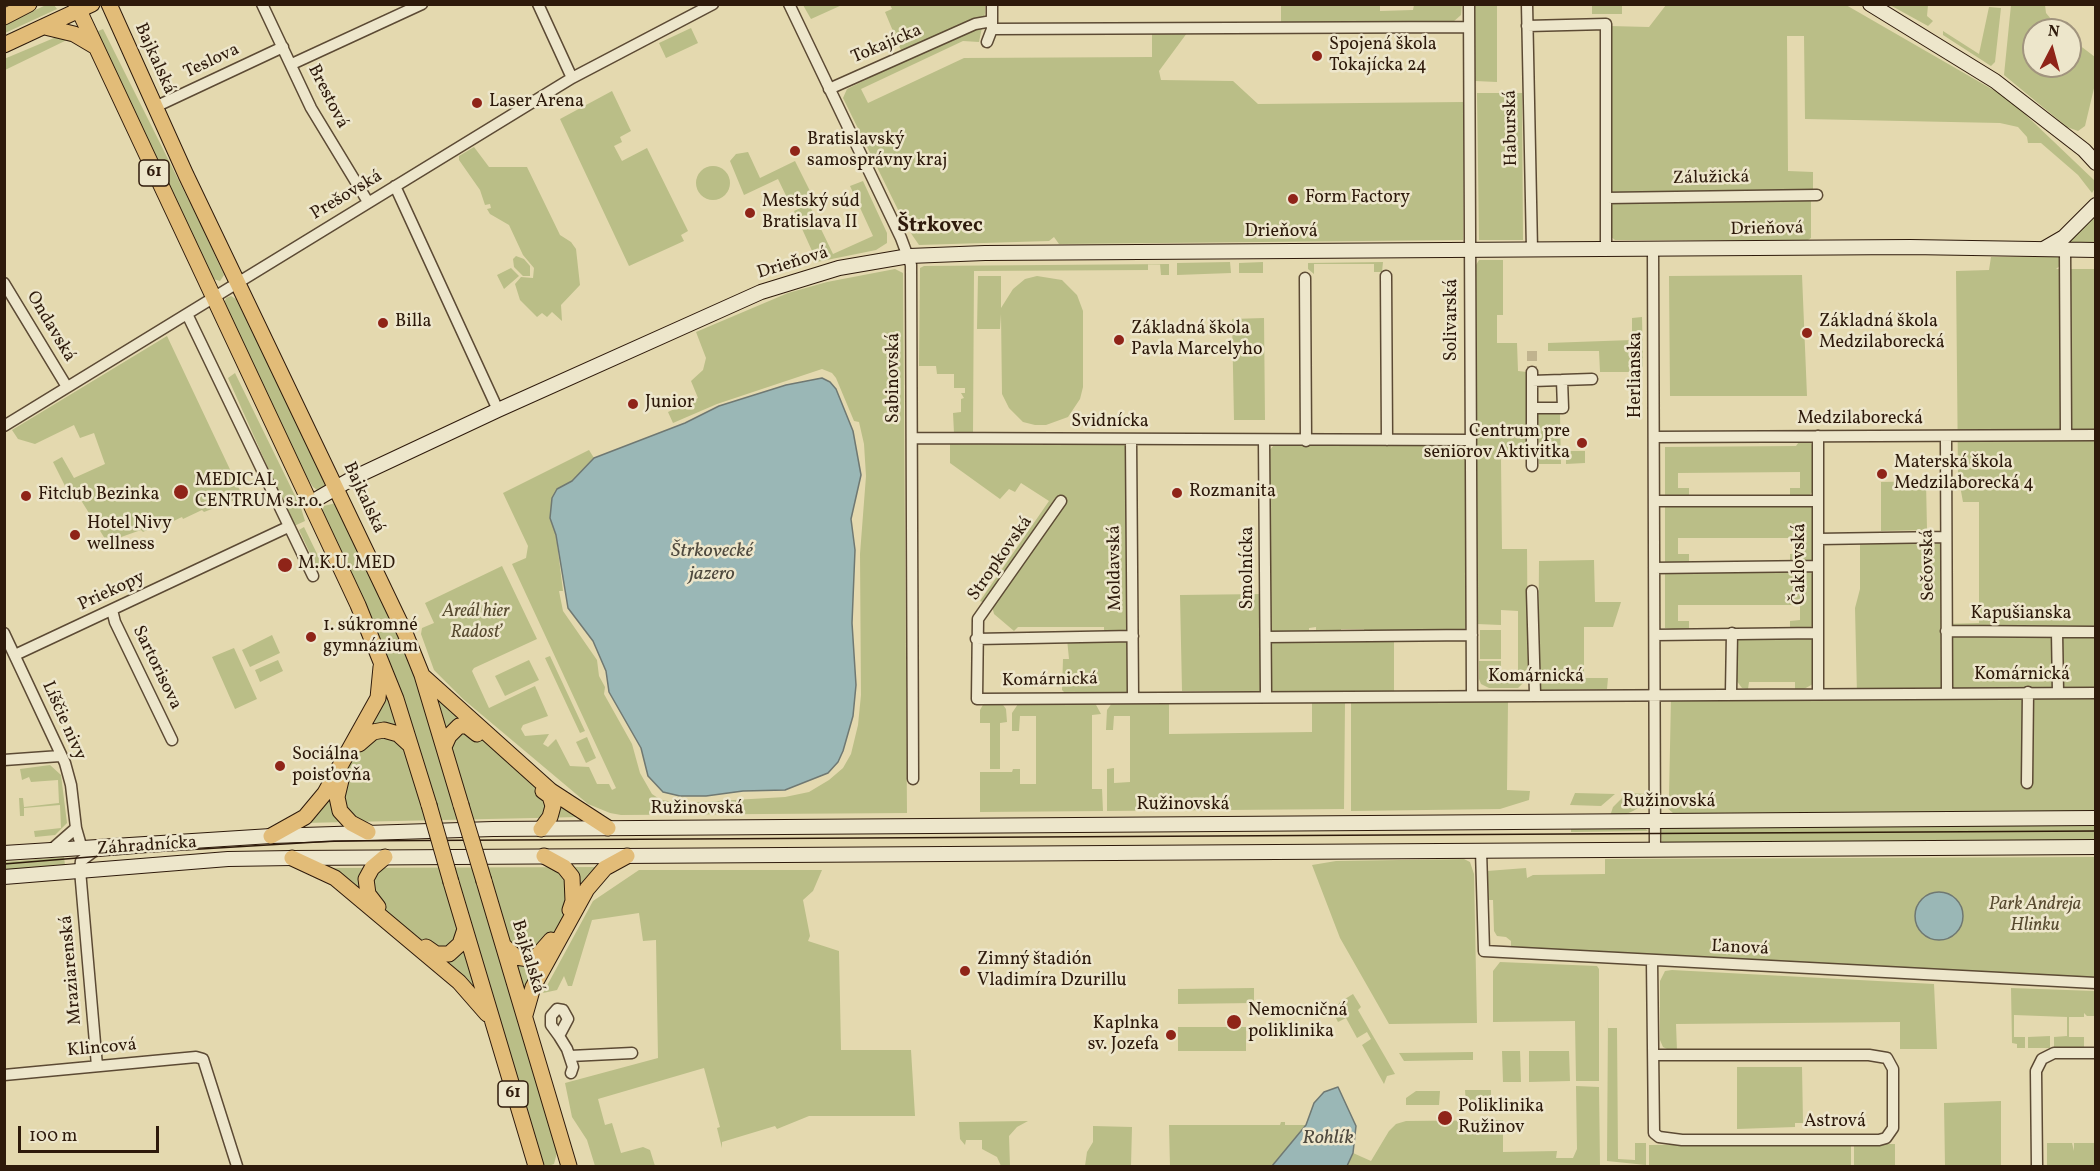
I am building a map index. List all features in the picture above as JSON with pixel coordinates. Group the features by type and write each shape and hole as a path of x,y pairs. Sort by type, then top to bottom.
{"main road":[{"path":"4,17 29,4"},
{"name":"Bajkalská","path":"109,4 238,283 337,487 405,633 422,675 569,1167"},
{"path":"4,45 45,27 82,6"},
{"name":"61","path":"82,6 96,47 381,658 429,805 536,1167"},
{"path":"45,27 74,34 96,47"},
{"path":"271,836 305,817 325,793 378,698 382,681 381,658"},
{"path":"422,675 551,791 608,828"},
{"path":"444,747 456,728 463,726 471,729 550,796 552,813 541,829"},
{"path":"368,832 351,823 338,806 339,782 361,740 376,731 393,732 410,745"},
{"path":"504,946 519,958 529,959 537,956 552,940 572,907 574,887 572,877 564,867 544,856"},
{"path":"525,1018 533,987 587,889 605,868 627,856"},
{"path":"385,857 367,875 366,888 371,901 436,954 446,956 455,951 465,929"},
{"path":"292,858 335,878 459,982 492,1021"},
{"path":"559,1167 564,1150"}],"street":[{"name":"Brestová","path":"262,4 304,91 368,202"},
{"path":"292,64 422,4"},
{"path":"538,4 572,78"},
{"name":"Prešovská","path":"4,426 572,78 713,4"},
{"name":"Sabinovská","path":"789,4 909,256 911,427 914,438 914,779"},
{"path":"987,42 992,25 992,4"},
{"name":"Solivarská","path":"1469,4 1472,694"},
{"name":"Haburská","path":"1527,4 1532,250"},
{"path":"1870,4 1995,81 2084,150 2096,163"},
{"name":"Tokajícka","path":"829,89 975,24 1469,27"},
{"path":"1527,26 1605,24 1606,249"},
{"name":"Teslova","path":"155,107 283,47"},
{"path":"395,186 498,410"},
{"name":"Zálužická","path":"1606,198 1817,195"},
{"path":"2045,248 2064,237 2096,205"},
{"name":"Drieňová","path":"310,503 337,487 498,410 761,292 839,268 909,256 1007,253 1606,249 2045,248 2096,250"},
{"name":"Herlianska","path":"1653,249 1655,849"},
{"path":"2065,250 2066,435"},
{"path":"1386,276 1387,441"},
{"path":"1305,278 1306,441"},
{"name":"Ondavská","path":"4,284 67,387"},
{"path":"187,314 313,576"},
{"path":"1532,465 1532,376 1562,380 1592,379"},
{"path":"1532,408 1563,408 1562,380"},
{"name":"Medzilaborecká","path":"1654,437 2096,435"},
{"name":"Čaklovská","path":"1818,436 1818,693"},
{"name":"Sečovská","path":"1946,437 1947,692"},
{"name":"Svidnícka","path":"914,438 1471,442"},
{"name":"Moldavská","path":"1131,439 1133,697"},
{"name":"Smolnícka","path":"1264,441 1266,696"},
{"name":"Stropkovská","path":"977,699 978,619 1061,501"},
{"path":"1654,501 1818,501"},
{"name":"Priekopy","path":"15,655 288,527"},
{"path":"1818,539 1945,537"},
{"path":"1654,568 1818,566"},
{"path":"1532,591 1535,694"},
{"name":"Sartorisova","path":"112,610 172,741"},
{"name":"Kapušianska","path":"1946,631 2096,632"},
{"path":"2057,632 2058,692"},
{"name":"Líščie nivy","path":"4,633 71,785 76,828 82,849"},
{"path":"1731,693 1732,633"},
{"path":"1655,635 1818,633"},
{"path":"1266,637 1472,635"},
{"path":"976,639 1133,636"},
{"path":"2027,783 2028,692"},
{"name":"Komárnická","path":"977,699 1656,693 2096,693"},
{"path":"8,759 60,756"},
{"name":"Ružinovská","path":"271,836 608,828 2096,818"},
{"path":"51,850 76,828"},
{"name":"Záhradnícka","path":"4,854 271,836"},
{"path":"292,858 2096,847"},
{"path":"80,870 81,861 98,848"},
{"name":"Ľanová","path":"1481,850 1484,951 2096,983"},
{"name":"Záhradnícka","path":"4,877 228,859 292,858"},
{"name":"Mraziarenská","path":"80,870 97,1066"},
{"name":"Astrová","path":"1652,961 1654,1133 1666,1139 1879,1140 1886,1138 1893,1128 1893,1069 1887,1058 1869,1055 1654,1055"},
{"path":"559,1036 570,1056 573,1067 571,1073"},
{"path":"570,1056 632,1053"},
{"path":"2037,1167 2036,1071 2042,1059 2054,1053 2096,1053"},
{"name":"Klincová","path":"4,1075 195,1057 203,1059 237,1167"}],"green space":[{"path":"1462,4 1461,15 1453,22 1281,23 1281,5 1380,5 1380,11 1413,10 1414,5"},
{"path":"46,5 54,5 57,9 5,33 5,24"},
{"path":"803,5 842,5 811,19"},
{"path":"890,5 985,5 985,13 979,42 963,41 861,89 868,103 964,58 1152,57 1152,33 1187,33 1159,71 1161,80 1233,81 1258,104 1464,102 1463,240 1059,244 1054,237 1049,241 919,245 906,226 843,98 847,89 905,60 885,12 892,9"},
{"path":"1475,5 1497,5 1497,82 1475,81"},
{"path":"1592,5 1622,5 1622,14 1592,14"},
{"path":"1666,5 1846,5 2009,99 2095,181 2095,188 2092,193 2078,175 2041,143 2028,143 2027,137 2018,127 2000,123 1805,119 1804,36 1787,36 1788,171 1813,172 1813,193 1613,194 1609,190 1609,26 1649,27"},
{"path":"1890,5 1928,5 1927,16 1933,21 1928,26"},
{"path":"2011,5 2045,5 2046,13 2050,18 2022,18 2022,78 2082,78 2082,47 2095,57 2095,84 2085,126 2078,131 2067,127 2004,75"},
{"path":"1989,7 2001,8 1995,62 1991,66 1943,35 1943,31 1979,54"},
{"path":"691,28 698,43 666,58 659,43"},
{"path":"103,29 201,225 224,275 220,281 213,279 96,32"},
{"path":"54,38 71,38 5,70 4,59"},
{"path":"612,91 631,131 620,137 622,142 614,146 622,161 647,148 688,231 681,235 684,241 629,266 560,119"},
{"path":"1477,93 1522,93 1523,240 1479,240"},
{"path":"474,147 489,167 527,167 560,235 571,242 576,249 580,285 561,305 562,321 552,312 547,317 542,313 537,317 520,300 515,284 521,277 533,278 534,268 523,255 509,225 490,214 487,209 491,208 490,204 485,205 480,190 459,160 459,156"},
{"path":"748,152 760,178 795,161 812,195 791,206 778,179 744,195 730,161 736,154"},
{"path":"713,166 725,171 730,183 725,195 713,200 701,195 696,183 701,171"},
{"path":"863,181 887,233 887,243 876,250 817,262 794,211 809,204 833,254 873,236 850,186"},
{"path":"1811,197 1811,238 1808,240 1615,240 1610,236 1609,198"},
{"path":"2095,214 2095,246 2062,243"},
{"path":"516,256 524,259 530,266 530,276 523,276 514,267 513,259"},
{"path":"1991,257 2061,257 2061,265 2056,269 2095,269 2095,811 1673,813 1665,806 1661,797 1669,797 1671,697 1857,695 1855,608 1860,589 1860,544 1943,543 1944,624 1979,623 1979,502 1963,502 1958,475 1956,271 1989,270"},
{"path":"1479,260 1503,260 1503,315 1497,315 1497,343 1517,343 1518,371 1527,372 1528,459 1501,459 1502,549 1527,549 1528,678 1518,688 1489,688 1481,684 1479,679 1479,661 1501,661 1501,678 1518,678 1518,611 1501,610 1501,625 1477,624 1476,265"},
{"path":"1230,262 1231,273 1177,275 1177,263"},
{"path":"1263,262 1263,273 1239,273 1239,263"},
{"path":"1383,262 1382,272 1374,272 1374,264 1314,264 1314,274 1308,269 1308,263"},
{"path":"1148,264 1148,270 974,271 973,432 954,433 953,413 961,412 961,399 964,398 961,393 965,393 965,388 954,388 954,374 937,374 936,366 919,366 920,268 924,266"},
{"path":"1160,264 1169,264 1169,275 1161,275"},
{"path":"511,268 519,276 504,289 497,275"},
{"name":"Areál hier Radosť","path":"895,269 903,273 907,813 621,815 588,804 463,699 434,670 421,634 422,628 434,623 425,603 502,566 537,639 474,668 472,671 489,708 535,686 548,716 523,725 521,729 525,736 549,734 543,744 548,747 556,739 570,766 589,767 597,784 609,784 612,790 616,788 512,564 526,558 528,546 503,493 589,450 594,458 585,471 572,482 557,489 550,518 556,535 563,591 559,591 563,611 597,660 599,676 605,687 604,694 632,744 640,773 652,794 661,800 683,803 785,797 809,792 829,780 843,768 851,754 858,725 861,695 860,554 866,476 864,444 859,422 854,421 836,378 832,373 822,369 717,404 673,423 668,412 698,398 691,381 703,370 706,358 696,332 788,293 827,282"},
{"path":"1802,275 1807,396 1670,396 1669,276"},
{"path":"978,276 1001,276 1001,308 1013,289 1025,279 1037,276 1062,280 1077,295 1083,311 1083,387 1080,399 1068,417 1046,425 1035,425 1023,422 1009,408 1002,394 1001,314 1000,329 977,329"},
{"path":"231,296 236,299 253,334 268,357 327,485 320,492 313,487 304,472 224,303 226,298"},
{"path":"1642,317 1643,366 1639,372 1600,372 1599,351 1548,351 1548,343 1632,340 1632,318"},
{"path":"1264,318 1265,420 1234,420 1232,319"},
{"path":"167,336 243,497 204,512 202,510 183,519 182,517 163,526 161,523 143,532 141,530 107,542 74,489 68,492 53,462 62,457 74,478 105,464 94,433 80,438 74,425 35,444 18,439 12,430"},
{"path":"235,373 301,508 305,521 294,526 228,378"},
{"path":"1538,413 1560,413 1561,464 1539,464"},
{"path":"1801,439 1810,441 1815,451 1813,491 1809,496 1790,498 1790,488 1800,488 1800,472 1678,473 1678,488 1689,488 1689,497 1665,495 1665,447 1796,446"},
{"path":"950,444 1129,445 1131,634 1104,634 1104,627 1018,627 1014,631 994,614 992,606 980,601 1049,501 1021,483 1015,492 1009,489 1000,499 950,463"},
{"path":"1435,444 1461,445 1466,449 1467,625 1465,629 1446,634 1446,629 1422,629 1422,634 1365,634 1364,629 1341,629 1341,634 1316,634 1316,627 1309,628 1309,634 1275,634 1271,631 1269,451 1274,445"},
{"path":"1566,451 1585,451 1585,463 1566,464"},
{"path":"1926,481 1927,530 1881,531 1881,482"},
{"path":"336,503 403,641 419,684 581,817 303,823 382,692 377,631 321,514 324,506"},
{"path":"1665,505 1812,506 1813,559 1809,562 1790,564 1790,554 1800,553 1800,538 1678,538 1678,554 1689,554 1689,563 1665,563"},
{"path":"304,527 323,566 318,569 312,568 316,566 299,530"},
{"path":"1594,560 1595,602 1621,602 1613,627 1584,627 1584,678 1608,678 1607,689 1538,690 1539,561"},
{"path":"1809,570 1815,579 1815,622 1810,628 1790,630 1790,621 1800,620 1800,605 1678,605 1678,621 1689,621 1689,631 1665,628 1665,572"},
{"path":"1263,594 1263,691 1182,691 1180,595"},
{"path":"1480,630 1501,630 1501,659 1480,659"},
{"path":"272,635 280,653 250,667 242,650"},
{"path":"1739,637 1809,637 1814,642 1813,684 1804,689 1795,689 1795,682 1749,682 1748,689 1742,688 1736,680"},
{"path":"1130,638 1131,695 1067,695 1062,690 1063,659 1069,659 1067,639"},
{"path":"1394,638 1394,692 1269,692 1268,639"},
{"path":"234,648 257,699 235,709 212,657"},
{"path":"550,656 585,731 580,733 545,658"},
{"path":"278,660 283,671 260,682 255,670"},
{"path":"529,660 539,680 505,696 495,676"},
{"path":"1169,701 1169,734 1312,732 1312,702 1345,703 1344,809 1107,811 1107,769 1114,768 1114,783 1130,782 1130,716 1114,716 1113,730 1106,730 1107,710 1112,703"},
{"path":"1351,701 1508,702 1507,790 1530,791 1529,800 1500,809 1351,811"},
{"path":"1001,702 1006,709 1007,722 1000,723 1000,769 990,769 990,723 980,723 980,710 984,703"},
{"path":"1095,703 1101,714 1092,715 1092,789 1102,789 1103,811 980,812 980,772 1012,772 1013,769 1020,769 1020,784 1036,784 1036,716 1020,716 1019,731 1012,731 1012,713 1018,704"},
{"path":"587,737 596,758 586,763 576,742"},
{"path":"50,765 61,775 67,823 55,835 35,837 34,831 61,828 60,805 24,808 24,816 20,816 19,798 23,798 24,807 59,803 58,780 31,782 29,777 22,780 20,769"},
{"path":"1575,793 1615,794 1601,806 1570,805"},
{"path":"1627,793 1648,794 1640,807 1622,816 1610,816 1613,807"},
{"path":"2095,825 2096,841 1662,844 1661,827"},
{"path":"1643,827 1648,831 1571,832 1571,828"},
{"path":"64,857 65,865 5,871 5,862"},
{"name":"Park Andreja Hlinku","path":"2095,857 2095,978 1511,948 1511,941 1506,937 1497,936 1494,931 1493,900 1488,900 1487,871 1526,868 1527,878 1533,875 1605,874 1605,859"},
{"path":"1464,859 1470,862 1474,874 1477,1023 1389,1024 1340,938 1312,865 1336,861"},
{"path":"601,867 517,1012 558,1149 554,1164 548,1166 543,1164 494,1009 326,868"},
{"path":"639,870 822,870 813,891 803,900 810,936 808,941 839,951 841,1050 911,1050 915,1116 809,1116 777,1129 775,1126 722,1142 722,1148 717,1128 720,1127 704,1068 598,1099 605,1125 612,1123 621,1153 643,1147 650,1150 655,1166 595,1166 587,1140 572,1117 565,1083 658,1058 656,940 643,941 639,913 592,920 572,986 568,986 564,976 557,990 543,993 593,901"},
{"path":"1500,962 1597,966 1599,969 1599,1081 1576,1081 1575,1021 1493,1022 1493,971"},
{"path":"1665,971 1934,984 1937,1049 1900,1049 1900,1022 1676,1024 1677,1051 1671,1051 1663,1047 1660,1040 1660,981"},
{"path":"1254,988 1254,1003 1178,1004 1178,989"},
{"path":"2011,988 2095,991 2095,1016 2087,1016 2084,1013 2084,1017 2069,1017 2069,1037 2084,1037 2084,1048 2054,1048 2054,1037 2067,1036 2067,1017 2014,1015 2014,1037 2025,1037 2025,1048 2017,1048 2017,1044 2012,1043"},
{"path":"1353,994 1361,1007 1358,1010 1395,1074 1387,1076 1384,1084 1362,1045 1371,1039 1367,1032 1357,1038 1346,1018 1338,1022 1333,1012 1340,1002"},
{"path":"1608,1017 1608,1028 1617,1028 1618,1159 1635,1160 1635,1143 1646,1143 1646,1165 1607,1161"},
{"path":"1178,1027 1246,1027 1246,1051 1178,1051"},
{"path":"2050,1036 2050,1048 2028,1048 2028,1037"},
{"path":"1502,1051 1520,1051 1521,1082 1503,1082"},
{"path":"1529,1051 1569,1051 1570,1081 1529,1082"},
{"path":"1473,1052 1473,1060 1404,1061 1399,1053"},
{"path":"1737,1067 1802,1067 1803,1123 1795,1123 1795,1127 1737,1129"},
{"path":"1576,1086 1599,1087 1600,1166 1347,1166 1353,1153 1371,1161 1389,1131 1396,1124 1406,1121 1503,1120 1503,1152 1557,1151 1556,1158 1573,1158 1577,1149"},
{"path":"1465,1090 1491,1090 1491,1104 1466,1105"},
{"path":"1416,1091 1440,1091 1439,1105 1406,1105 1406,1098"},
{"path":"2001,1101 2001,1166 1945,1166 1944,1103"},
{"path":"1028,1121 1017,1127 1009,1136 1010,1166 1001,1166 997,1157 982,1149 982,1140 966,1140 965,1145 960,1139 959,1122"},
{"path":"1281,1122 1285,1122 1285,1125 1306,1125 1272,1166 1170,1166 1169,1125 1280,1125"},
{"path":"1093,1126 1132,1127 1131,1166 1085,1166 1087,1152 1093,1142"},
{"path":"2047,1143 2072,1143 2074,1151 2074,1143 2095,1143 2095,1166 2039,1166 2047,1165"},
{"path":"1851,1144 1851,1166 1649,1166 1649,1145"},
{"path":"1854,1144 1895,1144 1895,1166 1854,1166"}],"water":[{"name":"Štrkovecké jazero","path":"822,378 836,389 853,431 861,475 851,519 855,550 852,623 856,685 853,716 843,751 838,762 828,773 785,790 743,791 706,796 680,796 663,792 648,776 641,748 609,692 606,671 593,641 568,608 556,535 550,518 552,498 557,489 572,481 594,458 685,423 719,406 786,385"},
{"path":"1934,892 1944,892 1956,899 1963,911 1963,921 1956,933 1944,940 1934,940 1919,929 1915,921 1915,911 1926,896"},
{"name":"Rohlík","path":"1338,1087 1356,1126 1353,1153 1347,1166 1272,1166 1306,1125 1314,1103 1324,1092"}],"tunnel":[{"path":"1532,351 1532,372"}],"tram line":[{"path":"4,864 334,841 2096,831"}],"place":[{"name":"Spojená škola Tokajícka 24","path":"1317,56"},
{"name":"Laser Arena","path":"477,103"},
{"name":"Bratislavský samosprávny kraj","path":"795,151"},
{"name":"Form Factory","path":"1293,199"},
{"name":"Mestský súd Bratislava II","path":"750,213"},
{"name":"Billa","path":"383,323"},
{"name":"Základná škola Medzilaborecká","path":"1807,333"},
{"name":"Základná škola Pavla Marcelyho","path":"1119,340"},
{"name":"Junior","path":"633,404"},
{"name":"Centrum pre seniorov Aktivitka","path":"1582,443"},
{"name":"Materská škola Medzilaborecká 4","path":"1882,474"},
{"name":"MEDICAL CENTRUM s.r.o.","path":"181,492"},
{"name":"Rozmanita","path":"1177,493"},
{"name":"Fitclub Bezinka","path":"26,496"},
{"name":"Hotel Nivy wellness","path":"75,535"},
{"name":"M.K.U. MED","path":"285,565"},
{"name":"1. súkromné gymnázium","path":"311,637"},
{"name":"Sociálna poisťovňa","path":"280,766"},
{"name":"Zimný štadión Vladimíra Dzurillu","path":"965,971"},
{"name":"Nemocničná poliklinika","path":"1234,1022"},
{"name":"Kaplnka sv. Jozefa","path":"1171,1035"},
{"name":"Poliklinika Ružinov","path":"1445,1118"}],"district":[{"name":"Štrkovec","path":"940,227"}]}
